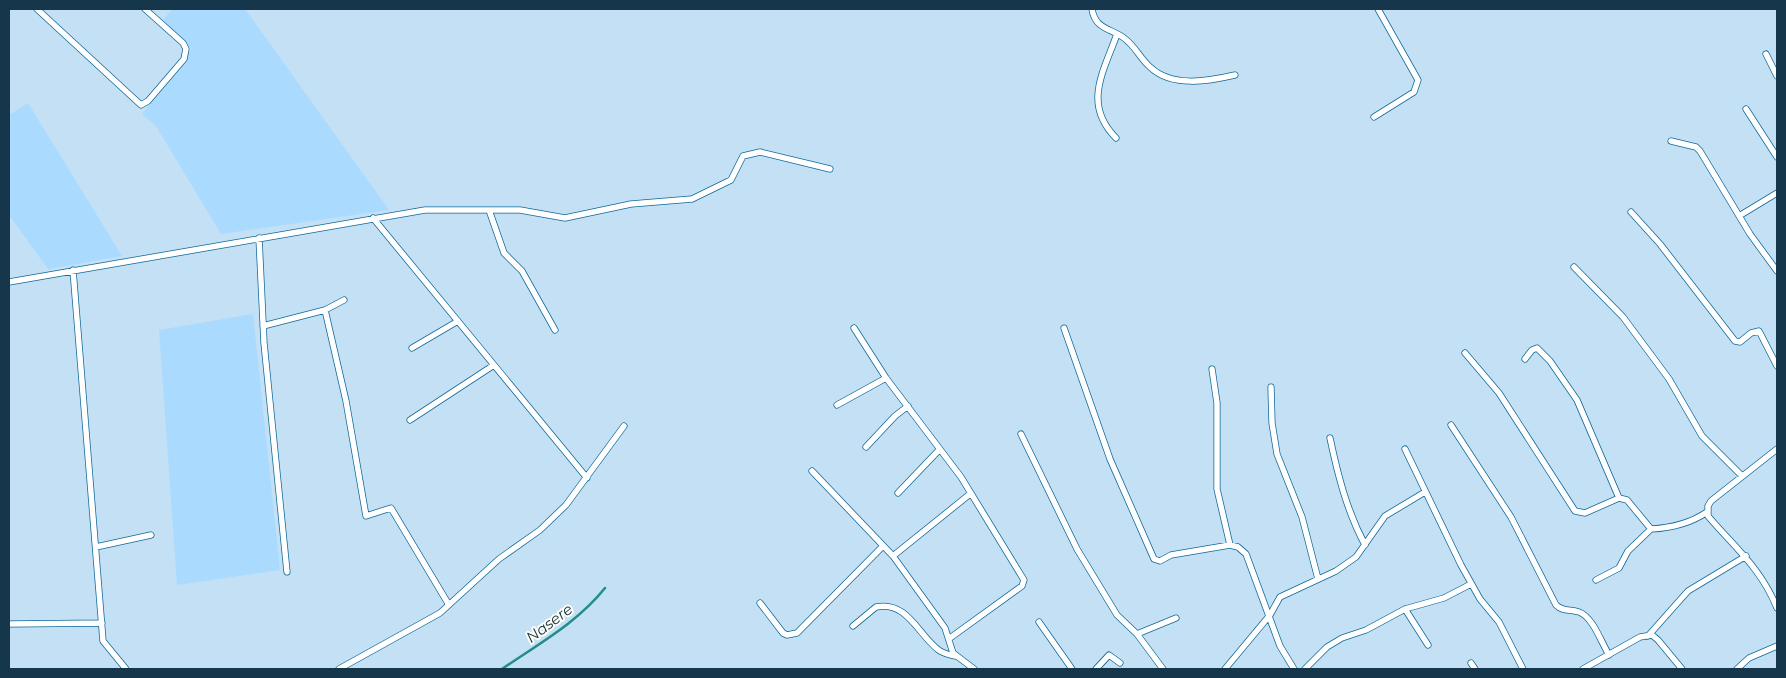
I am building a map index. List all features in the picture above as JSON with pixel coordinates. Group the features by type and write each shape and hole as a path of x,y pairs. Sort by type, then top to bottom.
{"street":[{"path":"37,9 141,105 148,101 184,59 186,49 183,43 145,9"},
{"path":"1092,9 1094,19 1098,24 1117,34 1130,44 1151,68 1164,76 1188,81 1236,76"},
{"path":"1374,117 1414,92 1418,80 1378,9"},
{"path":"1116,138 1102,120 1097,89 1117,34"},
{"path":"1766,54 1777,76"},
{"path":"1746,109 1777,157"},
{"path":"1672,141 1696,147 1700,151 1764,256 1777,271"},
{"path":"9,282 425,210 520,210 565,218 631,204 692,199 731,180 743,156 760,152 830,169"},
{"path":"1739,216 1777,193"},
{"path":"489,210 504,254 522,271 555,330"},
{"path":"1631,212 1660,244 1735,341 1740,342 1751,333 1759,331 1777,366"},
{"path":"373,218 588,478"},
{"path":"260,238 263,326 287,572"},
{"path":"1574,267 1623,317 1669,379 1702,436 1742,476"},
{"path":"73,270 103,641 126,669"},
{"path":"263,326 325,310 344,300"},
{"path":"325,310 346,401 366,516 391,508 448,605"},
{"path":"412,348 458,321"},
{"path":"854,328 886,378 961,477 1024,582 950,638"},
{"path":"1064,328 1110,459 1154,560 1160,561 1171,555 1230,545 1238,547 1246,554 1280,646 1294,669"},
{"path":"1525,359 1532,350 1541,350 1577,400 1619,498"},
{"path":"1465,353 1499,393 1575,511 1585,513 1619,498 1627,500 1652,529"},
{"path":"410,420 494,365"},
{"path":"1212,370 1217,403 1217,489 1230,545"},
{"path":"837,405 886,378"},
{"path":"1271,387 1272,423 1276,454 1302,517 1318,580"},
{"path":"866,447 895,416 908,406"},
{"path":"1451,425 1510,517 1556,605 1564,610 1577,611 1587,617 1608,655"},
{"path":"339,669 440,613 499,559 540,530 566,505 588,478 624,426"},
{"path":"1021,434 1077,549 1117,615 1137,634 1163,669"},
{"path":"1330,438 1345,500 1365,545"},
{"path":"1596,580 1620,568 1628,551 1652,529 1665,528 1696,520 1707,512 1711,500 1777,448"},
{"path":"1405,449 1471,584 1480,599 1500,622 1523,669"},
{"path":"898,493 939,450"},
{"path":"812,470 893,556 946,628 955,656"},
{"path":"1224,669 1270,615 1280,597 1318,580 1356,557 1385,516 1425,492"},
{"path":"893,556 970,494"},
{"path":"1707,512 1708,516 1723,534 1746,556 1764,579 1777,608"},
{"path":"96,547 151,535"},
{"path":"760,603 783,633 788,635 797,633 883,546"},
{"path":"1648,636 1688,592 1746,556"},
{"path":"1305,669 1328,646 1405,610 1444,598 1471,584"},
{"path":"854,626 876,607 888,607 905,614 916,623 940,651 955,656 974,669"},
{"path":"1405,610 1428,645"},
{"path":"1137,634 1176,618"},
{"path":"1039,622 1072,669"},
{"path":"9,624 102,623"},
{"path":"1583,669 1640,637 1648,636 1658,640 1682,669"},
{"path":"1737,669 1749,658 1777,646"},
{"path":"1096,669 1109,656 1120,663"},
{"path":"1472,663 1475,669"}],"shaded area":[{"path":"172,9 245,9 389,210 221,234 156,126 142,114 192,49 163,20"},
{"path":"28,103 122,256 48,269 9,215 9,115"},
{"path":"253,314 280,570 177,585 159,330"}],"waterway":[{"name":"Nasere","path":"502,669 570,622 594,601 605,588"}]}
